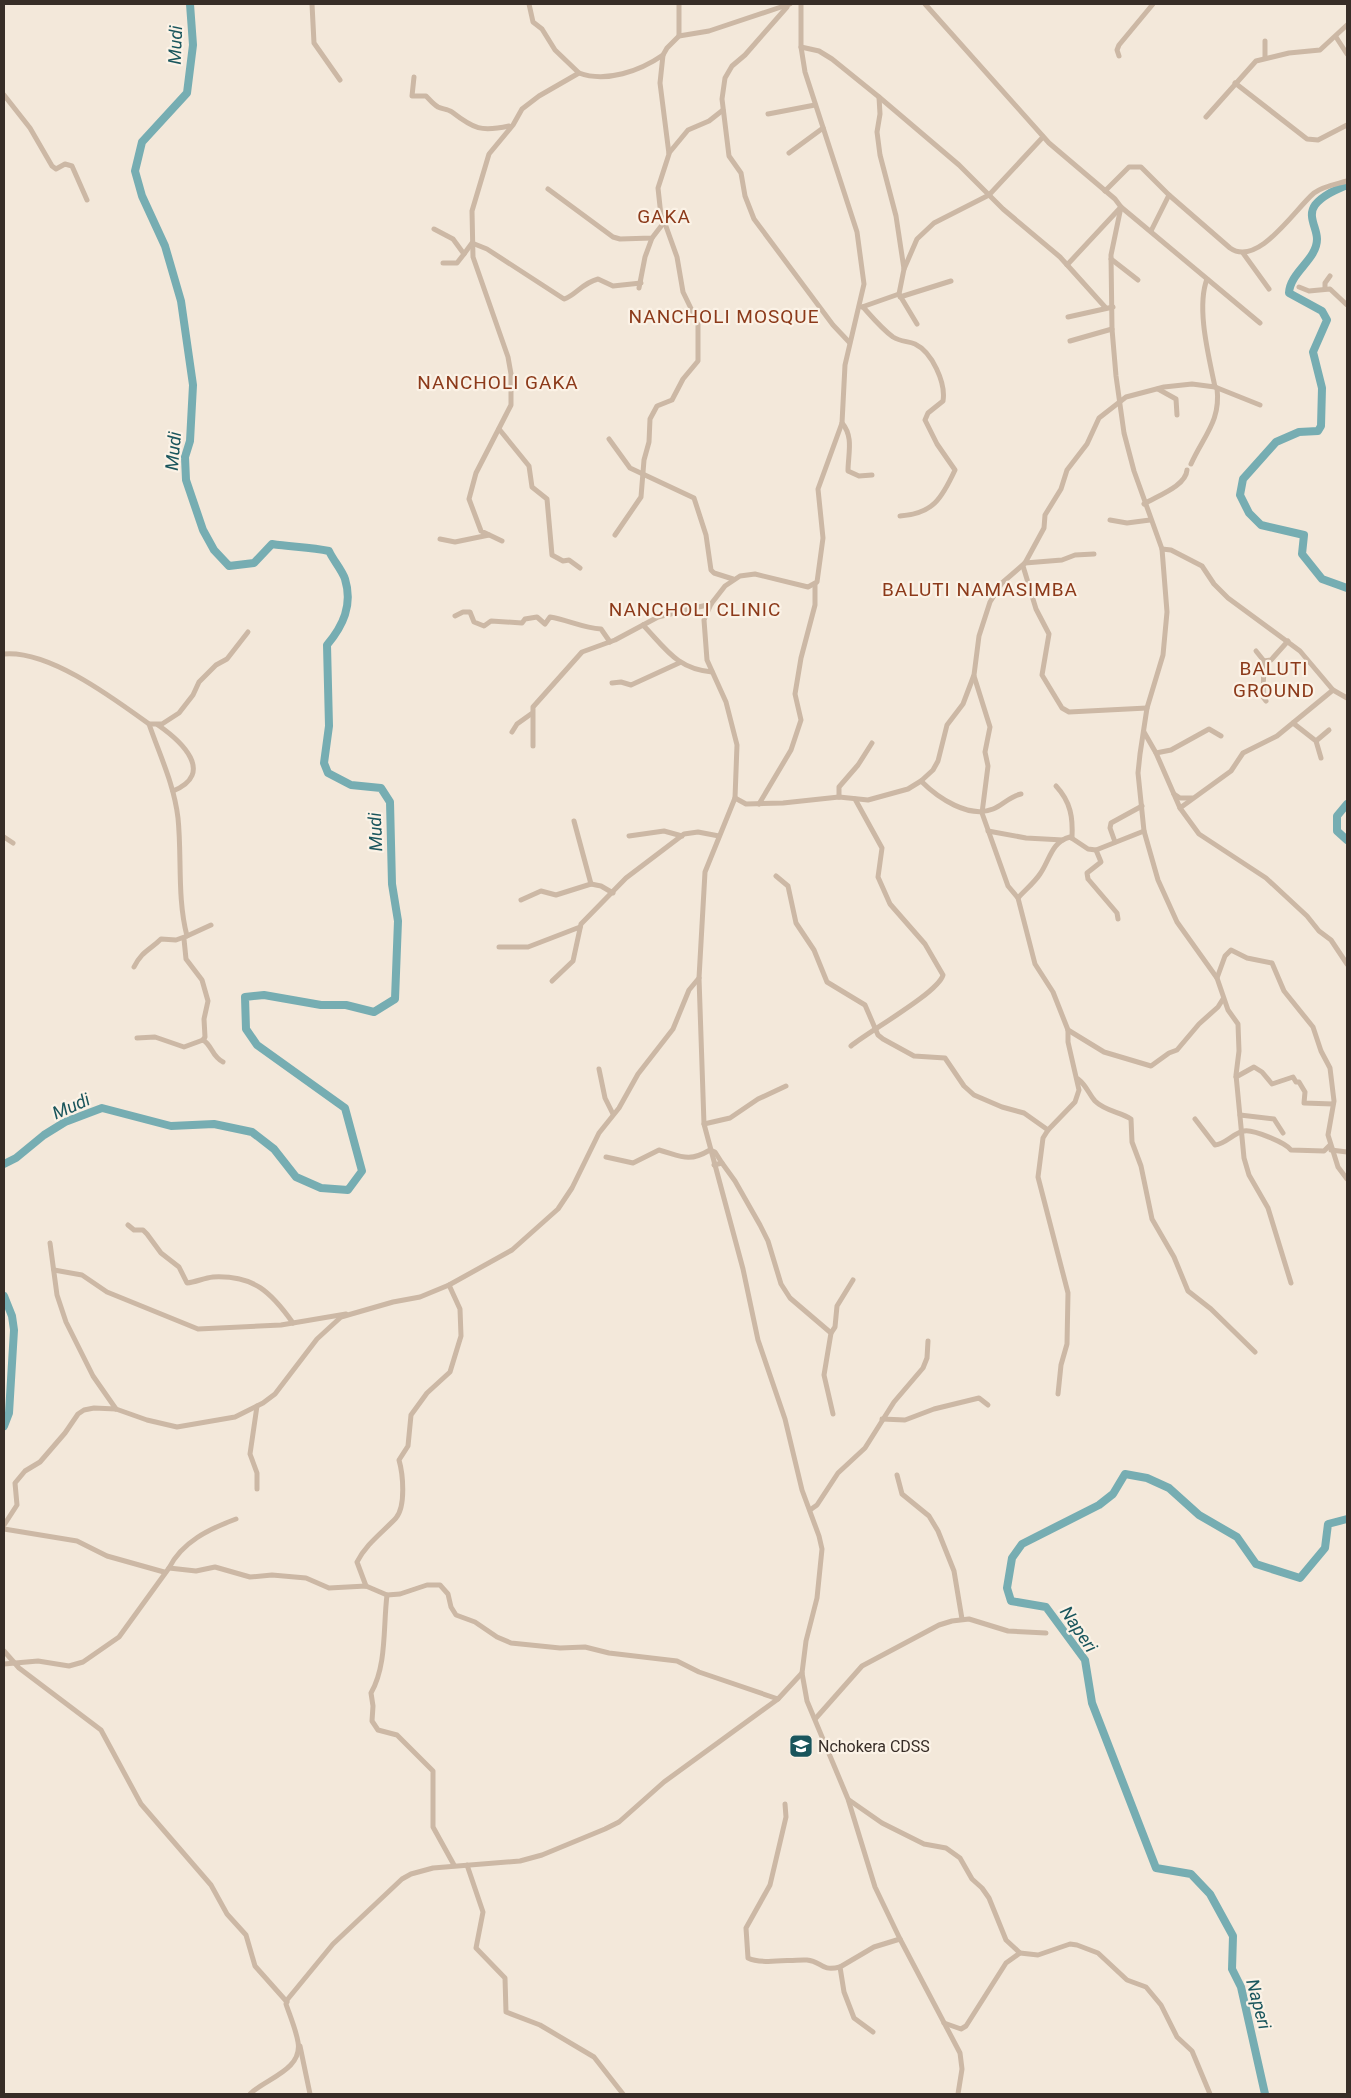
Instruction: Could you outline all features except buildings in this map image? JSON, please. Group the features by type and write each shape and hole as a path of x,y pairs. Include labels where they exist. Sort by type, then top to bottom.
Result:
{"street":[{"path":"312,4 314,43 326,57 340,80"},
{"path":"529,4 533,22 542,29 555,50 579,73 593,77 627,72 645,67 663,56 679,36 679,4"},
{"path":"758,804 791,750 801,720 796,699 796,688 815,605 815,584 818,579 823,538 818,489 842,423 843,376 849,342 861,307 864,284 857,232 806,72 802,47 801,4"},
{"path":"925,4 1042,137 1121,207 1260,323"},
{"path":"1119,56 1117,50 1119,45 1154,4"},
{"path":"679,36 709,32 789,5"},
{"path":"789,5 727,72 722,88 728,156 741,173 745,196 754,219 793,269 818,306 849,342"},
{"path":"1206,117 1251,65 1265,58 1320,50 1347,25"},
{"path":"1336,37 1347,54"},
{"path":"1265,41 1265,58"},
{"path":"802,47 820,51 879,97 959,165 989,195 1067,265 1105,307"},
{"path":"663,56 660,90 669,154"},
{"path":"502,540 480,530 469,499 476,473 489,443 499,429 511,405 511,366 473,257 472,212 489,154 508,132 510,126 530,102 579,73"},
{"path":"414,77 412,96 426,96 437,107 452,111 460,120 475,128 496,129 510,126"},
{"path":"1235,83 1307,139 1318,140 1347,125"},
{"path":"4,94 30,128 44,156 52,166 56,169 65,164 72,166 87,200"},
{"path":"879,97 878,132 880,155 896,216 904,269"},
{"path":"768,114 815,105"},
{"path":"616,535 640,501 643,487 642,473 649,442 648,423 655,408 672,400 683,379 698,361 698,323 683,292 677,257 658,202 658,188 669,154 688,130 709,120 723,110"},
{"path":"789,153 823,128"},
{"path":"917,324 900,295 904,269 914,245 934,223 989,195 1042,137"},
{"path":"1105,191 1123,171 1135,165 1147,172 1169,195 1230,248 1243,253 1269,289"},
{"path":"1243,253 1258,248 1274,236 1317,191 1347,180"},
{"path":"548,189 613,237 620,239 652,238"},
{"path":"1150,231 1169,195"},
{"path":"1067,265 1121,207"},
{"path":"1121,207 1111,259 1112,329 1116,376 1121,400 1124,433 1144,504 1162,549 1167,629 1164,655 1147,708 1138,773 1144,831 1158,880 1177,922 1217,978 1223,999 1238,1024 1240,1050 1236,1077 1246,1169 1268,1208 1292,1283"},
{"path":"472,243 487,249 564,298 570,296 584,284 598,279 613,286 640,285 652,238 661,228 662,217"},
{"path":"434,229 452,239 464,254"},
{"path":"443,263 457,263 472,243"},
{"path":"1111,259 1138,280"},
{"path":"1325,288 1325,283 1330,276"},
{"path":"1191,464 1216,418 1218,407 1216,388 1208,355 1203,307 1206,279"},
{"path":"861,307 951,281"},
{"path":"1299,287 1309,291 1325,288 1334,292 1347,304"},
{"path":"1068,317 1113,306"},
{"path":"861,307 893,337 902,342 914,344 934,360 943,390 944,401 931,410 925,420 937,444 955,470 934,506 922,512 900,516"},
{"path":"1070,341 1112,329"},
{"path":"735,798 746,804 758,804 839,797 855,800 881,798 908,789 921,781 933,770 938,762 947,725 962,704 974,675 979,636 990,602 1002,583 1024,564 1044,528 1045,515 1061,489 1068,470 1087,444 1094,424 1121,400 1158,389 1192,384 1216,388 1260,405"},
{"path":"1158,389 1176,400 1177,415"},
{"path":"842,423 849,434 848,472 859,476 872,475"},
{"path":"499,429 529,466 532,487 547,499 552,555 564,561 570,560 580,568"},
{"path":"609,439 628,466 694,498 706,535 711,570 714,573 733,579 755,574 808,587 815,584"},
{"path":"1144,504 1182,482 1186,476 1186,470"},
{"path":"1110,520 1126,523 1150,520"},
{"path":"440,539 455,542 489,535"},
{"path":"1162,549 1170,550 1199,564 1214,584 1228,598 1288,641 1312,663 1333,690 1347,698"},
{"path":"1024,564 1094,554"},
{"path":"1024,564 1036,609 1049,634 1042,675 1062,708 1069,712 1147,708"},
{"path":"733,579 711,604 703,628 707,660 726,702 737,745 735,798 705,872 699,978 704,1124 743,1269 758,1340 785,1419 802,1490 819,1536 821,1562 817,1598 806,1641 802,1673 807,1701 816,1718 848,1799 875,1888 962,2058 958,2094"},
{"path":"533,746 534,731 531,714 533,707 582,652 610,642 658,616 711,604"},
{"path":"454,616 463,612 470,612 474,622 484,626 492,621 522,623 526,618 537,617 545,624 550,617 584,628 601,629 610,642"},
{"path":"643,625 679,663 689,669 712,672"},
{"path":"4,654 21,654 44,660 88,683 148,724 158,725 179,713 193,695 199,682 216,664 227,659 248,632"},
{"path":"1264,661 1271,660 1288,641"},
{"path":"1256,651 1264,661 1263,697 1266,702"},
{"path":"612,683 621,682 631,685 679,663"},
{"path":"974,675 990,727 985,752 988,766 981,804 982,813 1008,886 1018,898 1035,964 1053,992 1068,1030 1068,1042 1078,1079 1079,1090 1075,1102 1048,1130 1043,1138 1038,1176 1068,1293 1067,1344 1061,1365 1058,1394"},
{"path":"1180,808 1231,772 1243,753 1277,736 1333,690"},
{"path":"512,732 517,724 531,714"},
{"path":"1293,723 1316,741 1321,758"},
{"path":"148,724 169,775 178,817 186,959 202,980 208,1001 204,1019 205,1037 203,1040"},
{"path":"158,725 182,746 195,764 191,777 173,791"},
{"path":"1156,753 1171,750 1209,729 1221,736"},
{"path":"1316,741 1329,730"},
{"path":"1144,731 1156,753 1180,808 1199,834 1266,878 1297,905 1319,931 1331,940 1347,964"},
{"path":"839,797 839,787 858,765 872,743"},
{"path":"921,781 941,799 967,810 982,813 1021,794"},
{"path":"1056,786 1067,801 1071,813 1072,838"},
{"path":"1172,792 1180,798 1192,798"},
{"path":"851,1046 920,998 936,985 944,975 925,944 890,904 878,877 882,848 855,800"},
{"path":"1115,842 1110,828 1111,823 1142,806"},
{"path":"574,821 591,884"},
{"path":"988,831 1026,838 1063,840 1072,838 1088,849 1096,850 1144,831"},
{"path":"629,836 664,832 682,836"},
{"path":"499,947 528,947 580,927 612,892 642,866 682,836 698,832 719,836"},
{"path":"4,837 13,844"},
{"path":"1018,898 1042,871 1050,852 1063,840"},
{"path":"1096,850 1101,862 1087,873 1088,879 1117,913 1118,919"},
{"path":"776,876 788,886 796,923 814,950 826,980 865,1005 880,1037 914,1056 928,1058 938,1056 945,1058 964,1086 974,1095 1024,1114 1048,1130"},
{"path":"521,900 541,891 556,895 591,884 601,886 612,892"},
{"path":"134,967 144,951 155,946 161,939 186,937 211,925"},
{"path":"552,981 573,961 580,927"},
{"path":"1340,952 1347,949"},
{"path":"1217,978 1225,956 1231,950 1248,958 1272,963 1284,992 1313,1027 1330,1068 1333,1104 1328,1135 1338,1167 1347,1179"},
{"path":"54,1270 82,1275 108,1292 194,1328 237,1328 293,1323 352,1313 420,1296 449,1285 512,1250 558,1208 581,1173 598,1133 625,1100 638,1074 673,1028 689,990 699,978"},
{"path":"1068,1030 1104,1052 1151,1066 1169,1053 1178,1050 1199,1024 1218,1008 1223,999"},
{"path":"138,1038 154,1036 184,1047 203,1040"},
{"path":"203,1040 207,1043 214,1056 223,1062"},
{"path":"1236,1077 1254,1067 1262,1072 1272,1084 1293,1077 1296,1082 1299,1082 1305,1092 1304,1103 1333,1104"},
{"path":"598,1069 605,1098 613,1114"},
{"path":"1078,1079 1085,1084 1095,1101 1110,1111 1131,1120 1132,1142 1141,1166 1152,1219 1174,1256 1188,1291 1212,1309 1255,1352"},
{"path":"704,1124 730,1118 758,1099 786,1086"},
{"path":"1240,1115 1274,1119 1283,1133"},
{"path":"1195,1119 1215,1145 1222,1144 1243,1131 1256,1132 1288,1145 1291,1150 1324,1151 1331,1147 1347,1152"},
{"path":"606,1157 629,1163 659,1150 670,1155 691,1158 710,1150 715,1152 735,1181 760,1224 768,1242 781,1284 790,1298 831,1333"},
{"path":"714,1165 722,1163"},
{"path":"128,1225 134,1230 142,1230 147,1234 161,1253 179,1267 187,1283 214,1277 246,1279 272,1296 293,1323"},
{"path":"50,1243 57,1295 66,1322 93,1376 116,1409"},
{"path":"833,1414 824,1375 831,1333 835,1327 837,1306 852,1280"},
{"path":"366,1586 357,1562 380,1532 398,1514 404,1479 399,1460 408,1446 411,1415 427,1393 450,1372 461,1336 460,1309 449,1285"},
{"path":"352,1313 333,1323 317,1338 275,1394 236,1417 183,1427 147,1420 116,1409 94,1408 78,1414 50,1451 36,1465 25,1471 15,1483 17,1505 4,1527 77,1541 107,1556 167,1570 196,1571 215,1567 250,1577 272,1575 306,1578 329,1588 366,1586 387,1596 400,1594 427,1585 440,1585 448,1594 451,1607 456,1616 475,1622 497,1638 511,1643 560,1648 585,1647 609,1653 677,1661 699,1672 778,1699"},
{"path":"810,1510 817,1504 838,1473 865,1448 894,1402 923,1368 927,1358 928,1341"},
{"path":"882,1419 904,1420 934,1409 979,1398 988,1405"},
{"path":"257,1406 250,1454 257,1473 257,1489"},
{"path":"896,1475 902,1494 929,1516 938,1531 954,1571 962,1619"},
{"path":"4,1664 38,1661 69,1666 83,1662 119,1637 167,1570 176,1554 207,1532 236,1519"},
{"path":"387,1596 382,1652 371,1694 373,1706 372,1721 378,1730 393,1733 403,1739 433,1771 433,1827 454,1866"},
{"path":"816,1718 862,1666 939,1626 962,1619 980,1621 997,1629 1008,1631 1046,1633"},
{"path":"4,1651 14,1662 101,1730 141,1804 211,1885 227,1914 246,1935 255,1966 286,2002 304,2060 305,2075 310,2094"},
{"path":"286,2002 333,1944 395,1884 411,1874 454,1866 520,1861 570,1844 612,1826 631,1812 664,1782 778,1699 802,1673"},
{"path":"848,1799 882,1824 924,1844 946,1848 960,1858 972,1879 989,1898 1006,1940 1020,1953 1038,1955 1070,1944 1077,1945 1098,1953 1127,1980 1146,1987 1161,2005 1177,2037 1192,2051 1210,2094"},
{"path":"785,1804 786,1817 770,1885 746,1928 748,1958 789,1961 809,1960 828,1970 840,1967 874,1948 900,1939"},
{"path":"467,1865 484,1912 476,1948 505,1978 506,2012 540,2025 594,2057 623,2094"},
{"path":"944,2024 961,2029 966,2026 1006,1963 1020,1953"},
{"path":"840,1967 844,1992 854,2018 873,2032"},
{"path":"250,2094 289,2066 298,2053 298,2041"}],"waterway":[{"name":"Mudi","path":"4,1164 16,1158 44,1135 65,1122 102,1108 171,1126 214,1124 252,1132 274,1149 296,1177 321,1188 348,1190 362,1171 345,1108 257,1045 246,1029 245,997 264,995 321,1005 346,1005 374,1012 395,999 398,921 392,884 390,802 381,788 351,785 328,773 324,763 329,726 327,645 338,630 345,615 348,598 345,579 329,551 308,548 272,544 254,563 229,566 214,550 203,530 186,480 185,457 190,441 193,385 181,301 165,246 142,196 135,171 142,142 187,93 193,45 190,4"},
{"name":"Naperi","path":"1347,185 1334,191 1315,205 1312,213 1317,235 1316,246 1313,253 1298,272 1290,286 1289,293 1322,311 1327,320 1313,352 1322,388 1321,426 1318,431 1299,432 1276,442 1243,479 1240,495 1249,513 1261,525 1304,535 1302,554 1322,579 1347,588"},
{"name":"Naperi","path":"1347,804 1337,816 1337,831 1347,840"},
{"name":"Mudi","path":"4,1296 12,1316 14,1330 9,1413 4,1426"},
{"name":"Naperi","path":"1265,2094 1241,1987 1232,1969 1233,1936 1210,1894 1191,1874 1156,1868 1092,1703 1085,1660 1046,1607 1011,1601 1007,1588 1012,1558 1022,1544 1099,1505 1113,1494 1125,1474 1147,1478 1169,1488 1199,1515 1237,1537 1256,1564 1300,1578 1325,1548 1328,1524 1347,1519"}],"place":[{"name":"Nchokera CDSS","path":"801,1746"}],"district":[{"name":"GAKA","path":"664,216"},
{"name":"NANCHOLI MOSQUE","path":"724,316"},
{"name":"NANCHOLI GAKA","path":"498,382"},
{"name":"BALUTI NAMASIMBA","path":"980,589"},
{"name":"NANCHOLI CLINIC","path":"695,609"},
{"name":"BALUTI GROUND","path":"1274,679"}]}
